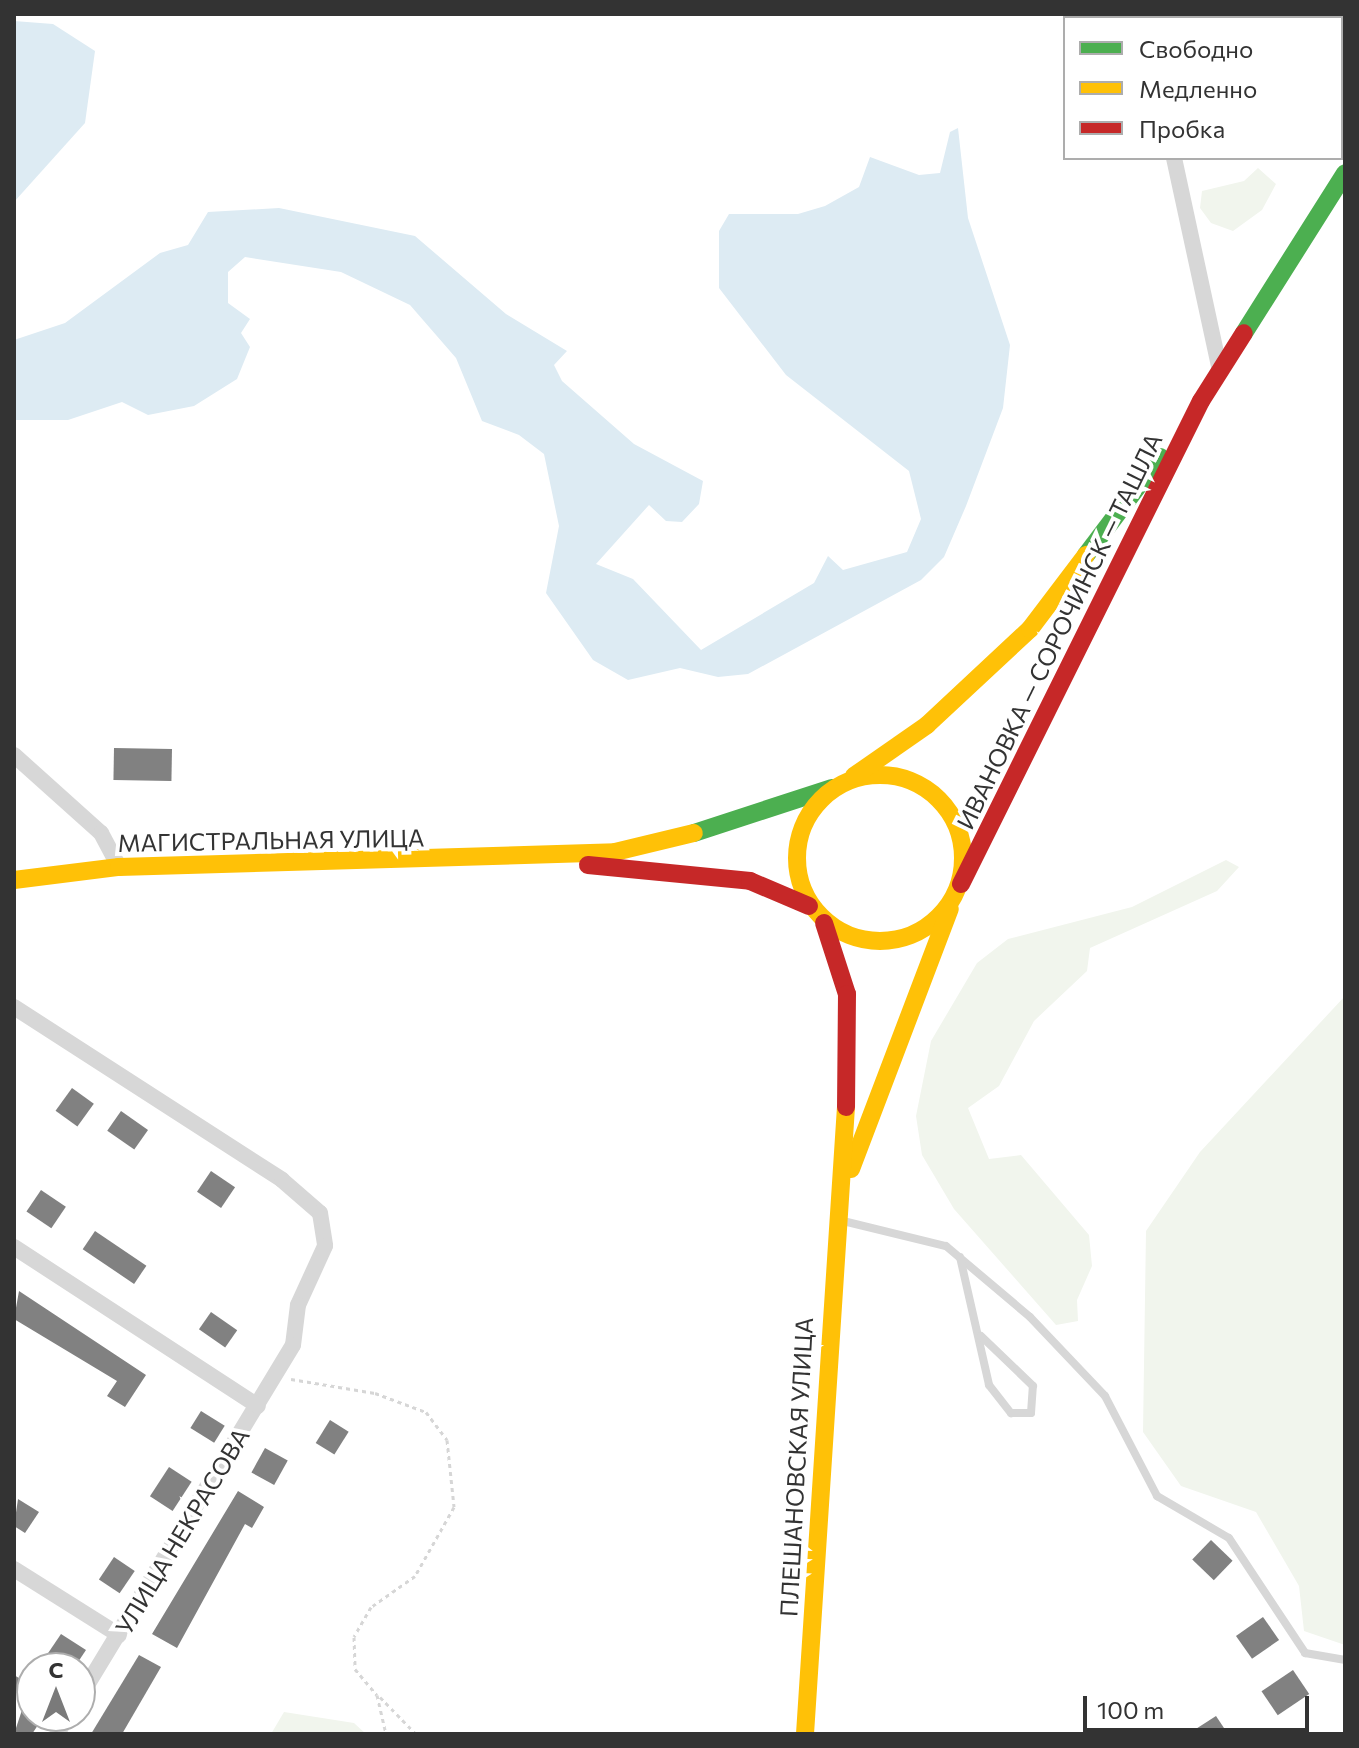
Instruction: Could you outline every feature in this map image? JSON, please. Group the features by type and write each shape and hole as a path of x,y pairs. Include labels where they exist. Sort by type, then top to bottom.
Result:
{"main road":[{"name":"ИВАНОВКА — СОРОЧИНСК — ТАШЛА","path":"824,923 892,940 934,922 957,893 1201,401 1345,173"},
{"name":"ИВАНОВКА — СОРОЧИНСК — ТАШЛА","path":"809,906 799,845 813,807 832,788 927,725 1030,629 1201,401"},
{"name":"ИВАНОВКА — СОРОЧИНСК — ТАШЛА","path":"851,778 901,778 938,798 960,835 957,893"},
{"name":"МАГИСТРАЛЬНАЯ УЛИЦА","path":"14,880 119,867 531,860 663,844 832,788"},
{"name":"МАГИСТРАЛЬНАЯ УЛИЦА","path":"531,860 750,881 809,906"},
{"path":"839,1212 881,1076 957,893"},
{"path":"809,906 824,923 847,994 839,1212"},
{"name":"ПЛЕШАНОВСКАЯ УЛИЦА","path":"805,1734 839,1212"}],"street":[{"path":"1174,160 1220,370"},
{"path":"14,755 91,822 119,867"},
{"name":"УЛИЦА НЕКРАСОВА","path":"14,1007 282,1180 320,1213 325,1246 276,1376 96,1672"},
{"path":"14,1247 258,1406"},
{"path":"14,1569 119,1635"}],"lane":[{"path":"839,1212 929,1239 960,1256 1105,1396 1157,1496 1229,1538 1305,1653 1345,1660"},
{"path":"960,1256 981,1336 998,1400 1011,1413 1031,1413 1033,1386 981,1336"}],"path":[{"path":"276,1376 375,1393 426,1412 447,1440 454,1507 415,1576 371,1607 354,1637 355,1669 416,1734"},
{"path":"377,1695 386,1734"}],"shaded area":[{"path":"14,21 53,24 95,51 85,123 14,202"},
{"path":"958,128 968,218 1010,345 1003,408 966,506 944,557 921,580 748,674 718,677 680,668 628,680 593,660 546,593 559,526 544,454 519,435 482,421 456,358 410,305 341,272 245,257 228,272 228,303 250,319 241,333 250,347 237,379 194,406 148,415 122,402 68,420 14,420 14,340 65,323 160,253 188,245 208,212 279,208 415,236 506,314 567,351 554,365 562,381 634,444 703,481 699,504 682,522 666,521 649,505 596,564 633,579 701,650 814,583 828,556 843,570 907,552 921,519 909,471 786,375 719,288 719,231 729,214 798,214 825,206 859,187 870,157 919,175 940,173 950,132"},
{"path":"1258,168 1276,184 1262,210 1233,231 1211,223 1200,208 1202,191 1244,181"},
{"path":"1226,860 1239,867 1217,891 1090,948 1087,971 1034,1021 999,1086 968,1108 989,1159 1021,1155 1089,1235 1092,1266 1077,1300 1078,1321 1056,1325 954,1209 922,1155 916,1116 931,1041 977,963 1008,939 1132,907"},
{"path":"1345,996 1345,1645 1304,1631 1299,1586 1256,1512 1181,1486 1143,1432 1146,1231 1200,1152"},
{"path":"284,1712 354,1723 366,1734 271,1734"}],"building":[{"path":"114,748 172,749 171,781 113,780"},
{"path":"72,1088 94,1104 77,1127 56,1111"},
{"path":"121,1111 148,1130 134,1150 107,1131"},
{"path":"211,1171 235,1187 221,1208 197,1192"},
{"path":"41,1190 66,1207 51,1228 26,1212"},
{"path":"95,1231 146,1266 134,1284 83,1249"},
{"path":"19,1291 146,1375 125,1407 107,1396 117,1381 14,1319"},
{"path":"211,1312 237,1330 225,1348 199,1329"},
{"path":"201,1411 225,1426 214,1443 190,1428"},
{"path":"330,1420 349,1432 334,1455 316,1443"},
{"path":"265,1448 288,1461 274,1485 251,1472"},
{"path":"169,1467 192,1482 173,1511 150,1496"},
{"path":"238,1491 264,1507 252,1528 245,1524 177,1648 152,1634"},
{"path":"18,1499 39,1512 25,1533 14,1526"},
{"path":"1211,1540 1233,1561 1214,1580 1192,1559"},
{"path":"114,1557 135,1571 120,1593 99,1579"},
{"path":"1263,1617 1279,1640 1252,1659 1236,1636"},
{"path":"61,1634 86,1650 85,1652 49,1652"},
{"path":"139,1655 161,1667 122,1734 91,1734 96,1732 96,1726"},
{"path":"1293,1670 1309,1694 1278,1715 1261,1691"},
{"path":"1216,1716 1228,1734 1188,1734"}],"traffic: fast":[{"path":"1244,333 1345,173"},
{"path":"1086,555 1160,457"},
{"path":"694,833 832,788"}],"traffic: slow":[{"path":"854,776 927,725 1030,629 1086,555"},
{"path":"880,775 912,781 939,799 957,826 963,858 957,890 939,917 912,935 880,941 848,935 821,917 803,890 797,858 803,826 821,799 848,781 880,775"},
{"path":"14,880 119,867 615,852 694,833"},
{"path":"851,1169 950,909"},
{"path":"805,1734 846,1107"}],"traffic: jam":[{"path":"961,884 1201,401 1244,333"},
{"path":"588,865 750,881 809,906"},
{"path":"824,923 847,994 846,1107"}]}
